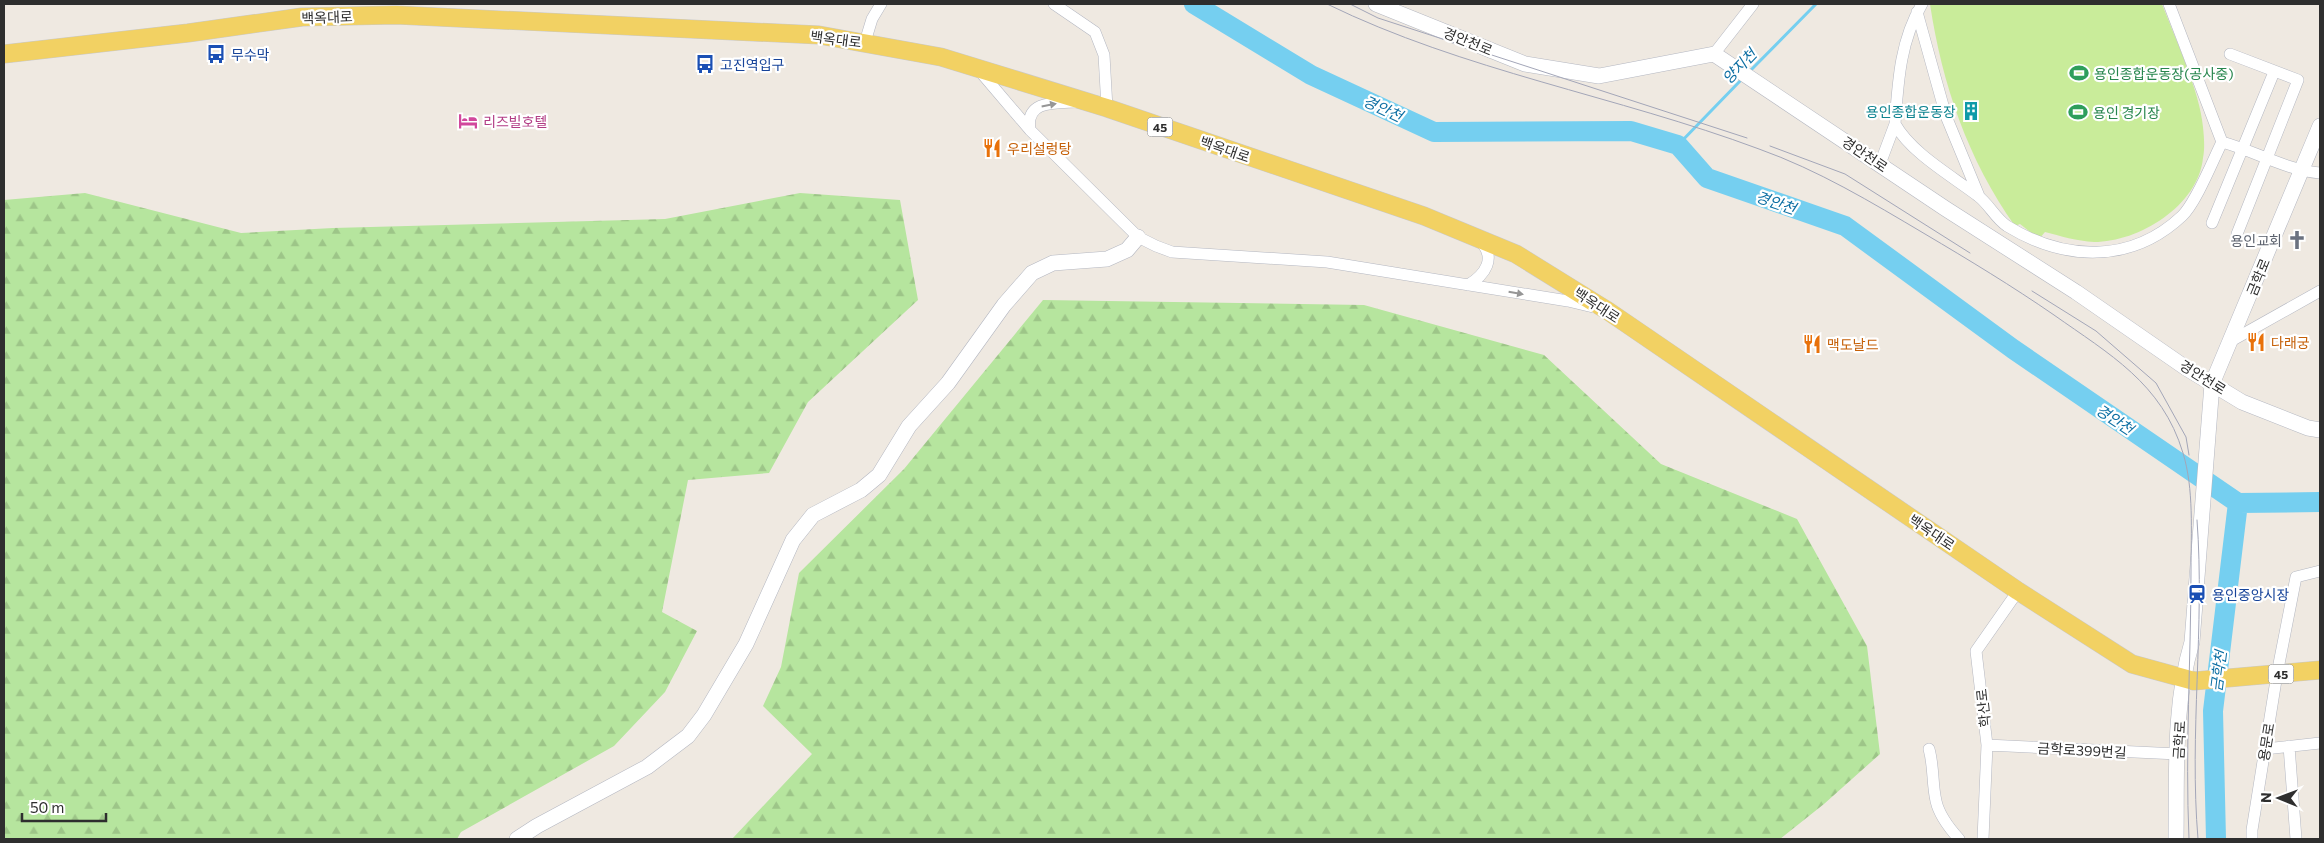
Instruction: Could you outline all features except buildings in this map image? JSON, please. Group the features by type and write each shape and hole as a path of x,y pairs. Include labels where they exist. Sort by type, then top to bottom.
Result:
{"main road":[{"name":"백옥대로","path":"4,54 302,18 396,14 819,35 941,57 975,66 1107,108 1424,216 1516,254 1608,311 2018,591 2132,664 2188,679 2242,678 2320,670"}],"street":[{"path":"865,42 872,19 882,4"},
{"path":"1054,4 1095,32 1104,54 1107,108"},
{"name":"경안천로","path":"1376,4 1525,64 1599,76 1719,57 2212,384 2242,402 2308,428 2320,430"},
{"path":"1719,57 1753,4"},
{"path":"1895,124 1902,136 1966,188 1979,196 2005,224 2038,243 2070,250 2107,252 2145,243 2183,215 2202,183 2222,142 2169,4"},
{"path":"1920,8 1946,116 1979,196"},
{"path":"1880,164 1895,124 1899,64 1920,8"},
{"path":"2230,54 2298,80 2237,234"},
{"path":"975,66 1030,130 1138,237 1156,246 1172,252 1327,262 1568,301 1608,311"},
{"path":"2212,224 2274,72"},
{"path":"1030,130 1028,120 1033,111 1039,107 1052,104 1086,102"},
{"name":"금학로","path":"2176,839 2178,754 2192,642 2212,384 2232,341 2320,126"},
{"path":"2222,142 2301,171 2320,174"},
{"path":"517,839 536,826 647,767 688,736 704,715 746,644 793,540 813,516 861,490 879,475 909,426 948,383 1004,305 1032,273 1053,263 1107,259 1128,250 1138,237"},
{"path":"1468,285 1482,275 1488,263 1489,256 1486,247 1476,237"},
{"path":"2232,341 2320,291"},
{"name":"용문로","path":"2252,839 2277,674 2296,577 2320,571"},
{"name":"학산로","path":"1983,839 1987,745 1976,651 2018,591"},
{"path":"2265,749 2320,743"},
{"name":"금학로399번길","path":"1987,745 2142,754 2178,754"},
{"path":"2289,746 2296,839"},
{"path":"1929,750 1934,765 1936,802 1941,814 1959,839"}],"green space":[{"name":"용인 경기장","path":"1930,4 2162,4 2186,65 2201,113 2204,154 2199,175 2190,191 2178,206 2164,218 2129,236 2111,240 2094,242 2045,232 2039,239 2020,224 2015,226 1998,201 1984,175 1959,120 1942,63"},
{"path":"85,193 241,233 333,228 665,219 800,193 900,200 918,300 808,402 769,473 688,480 662,612 697,631 665,692 614,746 461,832 457,839 4,839 4,200"},
{"path":"1043,300 1364,305 1544,355 1661,464 1797,519 1867,646 1880,754 1824,804 1780,839 732,839 812,754 763,706 781,667 799,573 904,469"}],"waterway":[{"name":"경안천","path":"1194,4 1311,75 1434,132 1631,131 1678,145 1707,178 1845,226 2013,349 2238,503 2320,502"},
{"name":"양지천","path":"1748,73 1816,4"},
{"name":"양지천","path":"1678,145 1742,79"},
{"name":"금학천","path":"2216,839 2213,711 2238,503"}],"tram line":[{"path":"1327,4 1379,27 1432,47 1541,82 1705,130 1781,157 1864,199 1990,273 2094,343 2131,372 2162,407 2174,429 2183,453 2189,481 2191,526 2188,738 2189,839"},
{"path":"1350,4 1378,18 1747,138"},
{"path":"1770,146 1845,174 1970,253"},
{"path":"2032,291 2096,331 2156,383 2186,437 2189,455"},
{"path":"2197,520 2199,600 2195,759 2198,839"}],"place":[{"name":"무수막","path":"216,54"},
{"name":"고진역입구","path":"705,64"},
{"name":"용인종합운동장(공사중)","path":"2079,73"},
{"name":"용인종합운동장","path":"1971,111"},
{"name":"용인 경기장","path":"2078,112"},
{"name":"리즈빌호텔","path":"468,121"},
{"name":"우리설렁탕","path":"992,148"},
{"name":"용인교회","path":"2297,240"},
{"name":"다래궁","path":"2256,342"},
{"name":"맥도날드","path":"1812,344"},
{"name":"용인중앙시장","path":"2197,594"}]}
